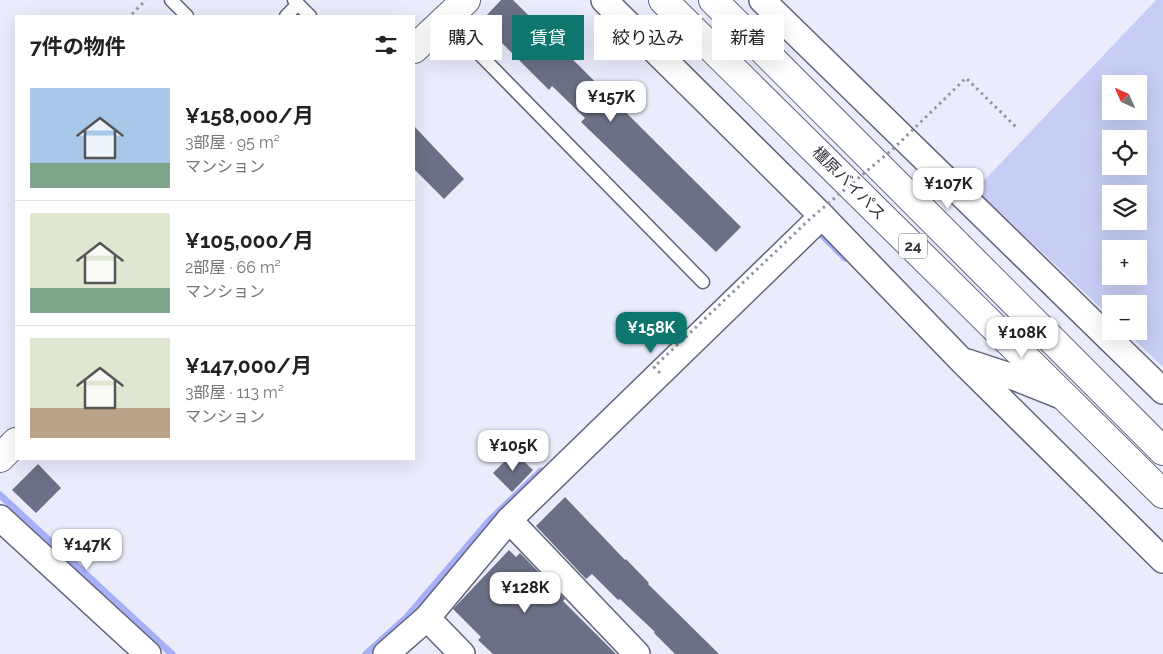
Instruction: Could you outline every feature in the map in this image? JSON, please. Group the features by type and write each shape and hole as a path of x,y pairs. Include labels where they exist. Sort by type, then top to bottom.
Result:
{"main road":[{"path":"448,15 466,0"},
{"name":"橿原バイパス","path":"663,0 1163,494"},
{"name":"橿原バイパス","path":"713,0 1163,451"},
{"path":"415,48 430,33"},
{"path":"0,458 15,443"}],"street":[{"path":"604,0 822,216 962,360 1163,560"},
{"path":"762,0 1163,391"},
{"path":"386,654 427,618 509,520 822,216"},
{"path":"962,360 1016,378 1068,399"},
{"path":"0,518 148,654"},
{"path":"509,520 637,654"},
{"path":"427,618 462,654"}],"lane":[{"path":"171,0 186,15"},
{"path":"287,15 296,2 309,15"},
{"path":"486,60 703,282"}],"path":[{"path":"132,14 146,0"},
{"path":"660,373 654,366 811,218 893,149 966,78 1016,127"}],"shaded area":[{"path":"1156,0 1163,0 1163,367 1134,340 1147,340 1147,295 1102,295 1102,309 976,189"}],"building":[{"path":"501,0 513,0 528,15 512,15 512,53 502,43 502,15 487,15"},
{"path":"519,60 573,60 741,227 716,252 581,122 585,118 552,86 549,90"},
{"path":"415,127 464,179 444,199 415,170"},
{"path":"514,452 533,470 512,492 493,473"},
{"path":"38,464 61,488 36,513 12,490"},
{"path":"565,497 648,584 719,654 675,654 655,632 620,599 618,600 592,574 586,579 536,526"},
{"path":"509,550 516,557 520,553 565,599 563,601 616,654 493,654 478,640 481,637 453,609"}],"waterway":[{"path":"817,230 845,258"},
{"path":"366,654 407,617 489,521 541,471"},
{"path":"0,495 172,654"}]}
